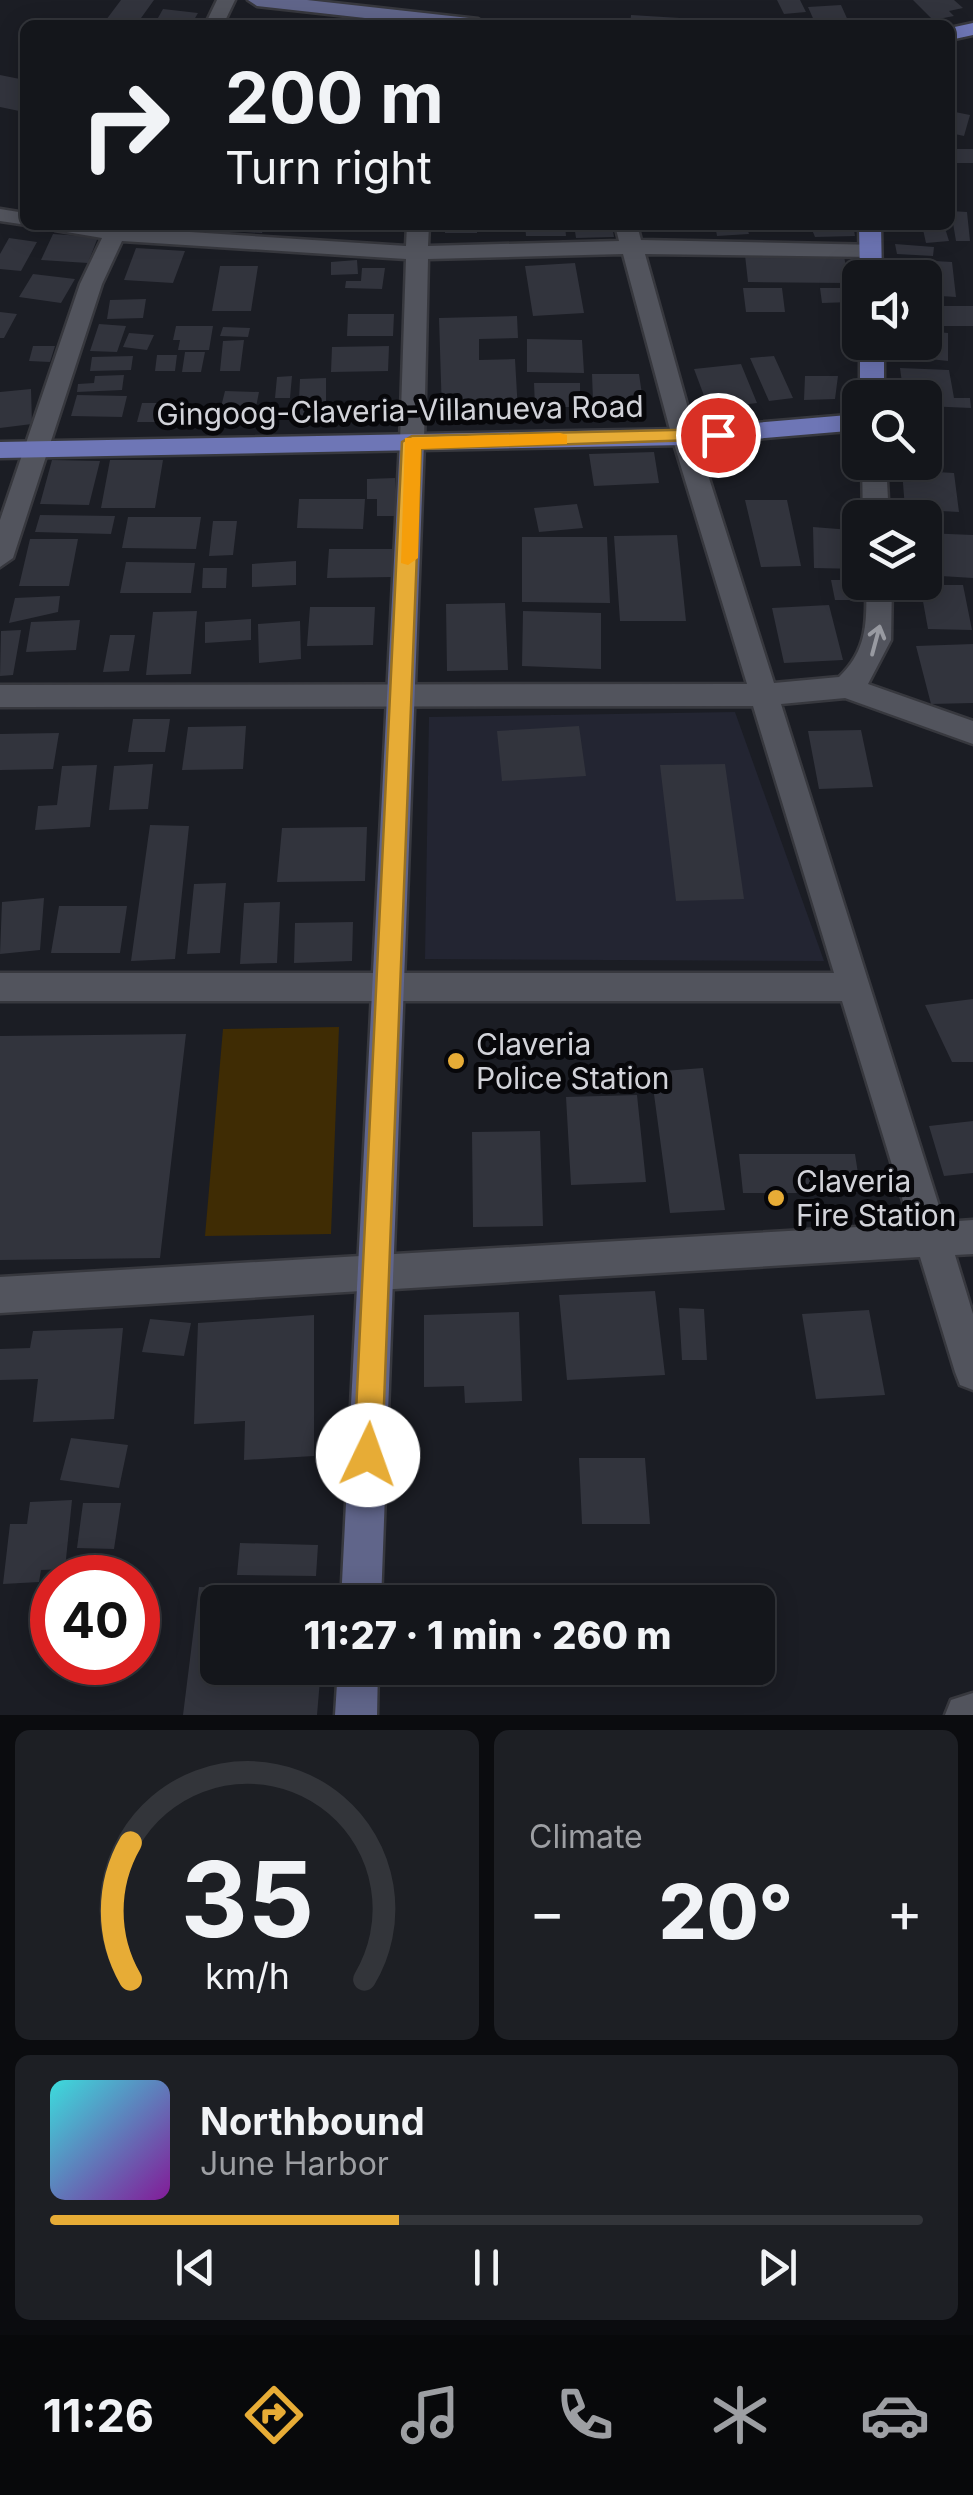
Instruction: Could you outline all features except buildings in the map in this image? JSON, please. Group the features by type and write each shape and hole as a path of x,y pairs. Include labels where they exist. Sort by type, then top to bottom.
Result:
{"main road":[{"path":"870,230 871,260"},
{"name":"Gingoog-Claveria-Villanueva Road","path":"0,450 684,437 842,424"}],"street":[{"path":"257,0 426,20"},
{"path":"0,558 90,284 117,230"},
{"path":"129,230 414,253 629,236 871,250"},
{"path":"362,1585 403,695 417,230"},
{"path":"629,236 684,437 973,1372"},
{"path":"846,688 866,670 881,633 880,600"},
{"path":"0,696 764,695 846,688 973,733"},
{"path":"0,987 856,987"},
{"path":"0,1295 973,1237"},
{"path":"356,1715 357,1685"},
{"path":"966,1715 973,1714"}],"shaded area":[{"path":"735,712 824,961 425,959 429,717"},
{"path":"339,1027 331,1234 205,1236 223,1029"}],"slow traffic":[{"path":"408,558 412,442 560,439"}],"place":[{"name":"Claveria Police Station","path":"456,1061"},
{"name":"Claveria Fire Station","path":"776,1198"}],"route":[{"path":"368,1455 412,442 718,435"}]}
